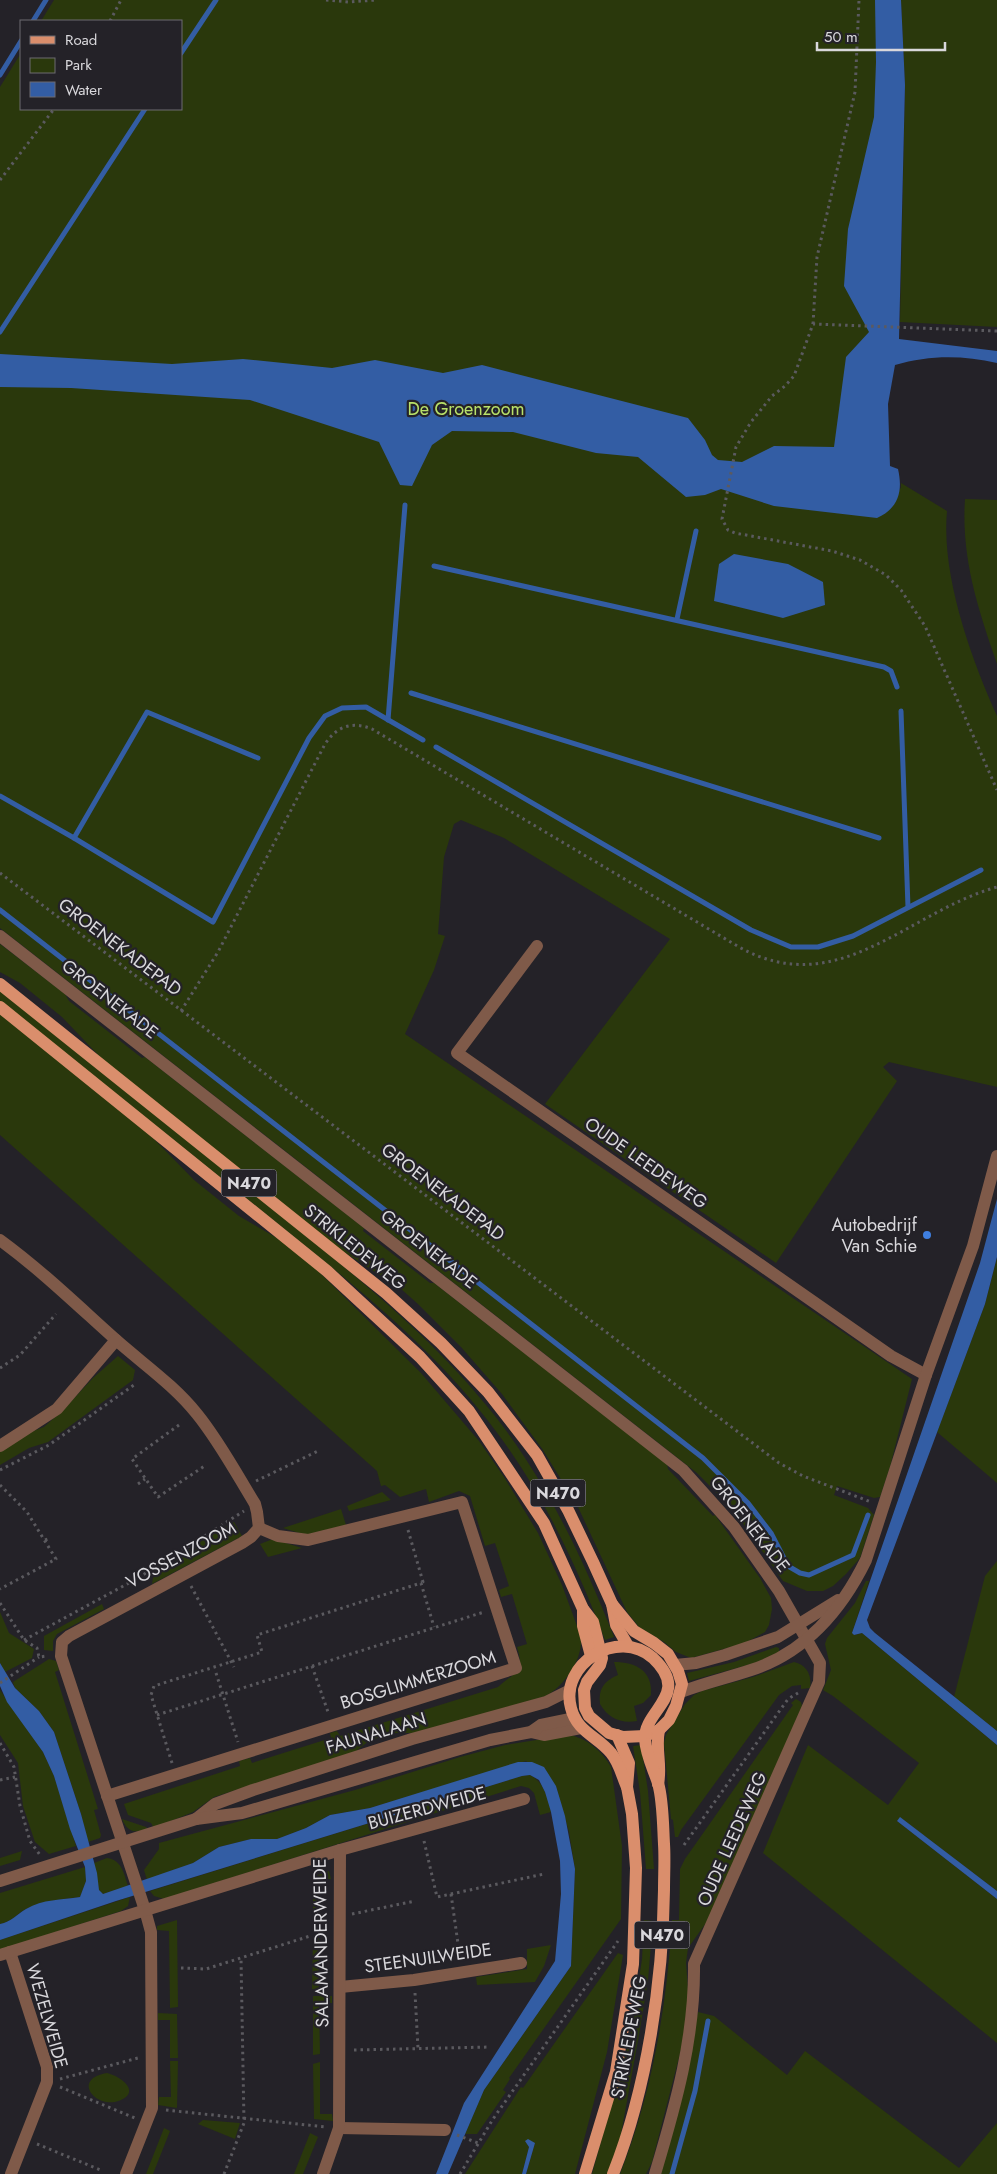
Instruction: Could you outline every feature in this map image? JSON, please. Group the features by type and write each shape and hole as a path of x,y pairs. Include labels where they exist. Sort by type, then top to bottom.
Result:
{"main road":[{"name":"STRIKLEDEWEG","path":"0,984 386,1293 441,1343 488,1392 537,1456 568,1510 612,1604 625,1622 639,1635 661,1648 675,1665"},
{"name":"STRIKLEDEWEG","path":"0,1007 327,1271 420,1357 469,1411 539,1515 583,1609 583,1626 596,1654"},
{"name":"STRIKLEDEWEG","path":"612,1604 616,1625 628,1646"},
{"path":"589,1716 578,1723 571,1708 570,1690 577,1672 596,1654 613,1646 628,1646 649,1655 660,1666 666,1679 667,1694 661,1708 649,1723 645,1736"},
{"path":"596,1654 602,1658 600,1665 587,1682 584,1690 585,1708 589,1716 603,1729 617,1735 645,1736 659,1730 674,1712 681,1692"},
{"path":"660,1666 675,1665"},
{"name":"N470","path":"675,1665 682,1684 681,1692"},
{"name":"STRIKLEDEWEG","path":"578,1723 605,1747 616,1762 627,1787 632,1814 636,1868 633,1964 616,2072 585,2174"},
{"name":"STRIKLEDEWEG","path":"613,2174 622,2151 640,2084 651,2029 660,1961 664,1912 664,1846 658,1784 661,1769 657,1738 659,1730"},
{"name":"STRIKLEDEWEG","path":"617,1735 629,1763 627,1787"},
{"name":"STRIKLEDEWEG","path":"645,1736 651,1769 658,1784"}],"street":[{"name":"GROENEKADE","path":"0,936 683,1470 734,1527 779,1591 799,1625"},
{"name":"OUDE LEEDEWEG","path":"537,946 457,1053 891,1356 926,1375"},
{"path":"681,1692 781,1658 824,1625 858,1576 866,1560 926,1375 973,1246 997,1156"},
{"name":"VOSSENZOOM","path":"0,1240 30,1262 116,1340 155,1372 196,1413 255,1504 259,1528 242,1544 69,1636 62,1642 61,1656"},
{"path":"0,1446 58,1409 116,1340"},
{"name":"BOSGLIMMERZOOM","path":"107,1796 332,1724 516,1668 462,1502 308,1540 278,1536 259,1528"},
{"path":"675,1665 696,1663 758,1645 778,1637 844,1595"},
{"name":"OUDE LEEDEWEG","path":"655,2174 679,2091 692,2023 695,1999 694,1964 819,1682 820,1663 799,1625"},
{"path":"61,1656 151,1932 152,2108 126,2174"},
{"name":"FAUNALAAN","path":"196,1819 216,1804 253,1790 412,1739 546,1702 570,1690"},
{"name":"FAUNALAAN","path":"0,1882 196,1819 242,1813 490,1740 531,1732 541,1725 578,1723"},
{"name":"BUIZERDWEIDE","path":"340,1850 524,1799"},
{"name":"SALAMANDERWEIDE","path":"5,1954 144,1906 340,1850 339,2128 323,2174"},
{"name":"WEZELWEIDE","path":"5,1954 47,2067 47,2082 11,2174"},
{"name":"STEENUILWEIDE","path":"340,1987 414,1980 521,1962"},
{"path":"339,2128 445,2130"}],"path":[{"path":"111,20 121,0"},
{"path":"326,0 349,2 376,0"},
{"path":"858,0 855,92 817,257 813,324 794,376 751,422 736,447 722,519 728,530 832,551 860,560 886,575 901,590 925,626 997,790"},
{"path":"0,180 53,110"},
{"path":"813,324 997,331"},
{"path":"181,1011 218,952 325,744 338,729 354,724 372,729 740,947 758,957 775,962 795,965 818,965 837,961 860,953 973,894 997,887"},
{"name":"GROENEKADEPAD","path":"0,873 779,1463 803,1476 884,1506"},
{"path":"0,1368 20,1355 56,1314"},
{"path":"0,1470 49,1445 134,1384"},
{"path":"179,1425 132,1459 145,1479 158,1498 206,1465"},
{"path":"244,1486 318,1451"},
{"path":"138,1484 145,1479"},
{"path":"0,1485 28,1512 56,1559 0,1589"},
{"path":"24,1640 138,1578 255,1504"},
{"path":"404,1516 434,1627"},
{"path":"45,1540 51,1538"},
{"path":"184,1574 234,1667"},
{"path":"176,1773 151,1695 154,1686 262,1652 256,1635 421,1584"},
{"path":"0,1603 24,1640 37,1648 39,1657"},
{"path":"158,1715 222,1693 496,1608"},
{"path":"0,1683 39,1657 61,1656"},
{"path":"312,1666 332,1724"},
{"path":"216,1673 241,1753"},
{"name":"OUDE LEEDEWEG","path":"684,1845 788,1699"},
{"path":"0,1743 14,1767 20,1806 30,1841 48,1866"},
{"path":"0,1780 15,1776"},
{"path":"420,1828 436,1897 544,1874"},
{"path":"451,1894 462,1972"},
{"path":"340,1916 416,1901"},
{"path":"181,1968 206,1969 310,1936"},
{"path":"460,2174 478,2143 618,1941"},
{"path":"224,2174 244,2123 241,1958"},
{"path":"414,1980 418,2048"},
{"path":"340,2050 490,2047"},
{"path":"47,2082 151,2055"},
{"path":"47,2082 146,2122"},
{"path":"152,2108 339,2128"},
{"path":"465,2138 478,2143"},
{"path":"25,2140 103,2172"}],"green space":[{"name":"De Groenzoom","path":"54,0 891,0 880,502 901,488 901,483 947,511 946,536 953,589 968,643 997,716 997,1087 889,1062 883,1067 897,1081 776,1263 545,1104 670,939 504,838 461,820 454,824 444,857 438,934 445,936 434,970 405,1034 912,1379 890,1467 880,1497 874,1498 837,1486 834,1495 868,1508 874,1515 860,1558 833,1586 823,1591 807,1591 783,1581 733,1509 697,1473 0,928 0,87 20,55 20,110 182,110 182,20 42,20"},
{"path":"901,0 997,0 997,327 900,322 905,85"},
{"path":"965,499 997,500 997,664 977,603 968,563 964,521"},
{"path":"0,944 65,994 69,1001 142,1058 145,1057 364,1228 363,1231 430,1283 434,1283 667,1464 668,1469 713,1516 715,1515 760,1578 771,1598 772,1609 769,1625 765,1632 745,1643 691,1658 676,1652 664,1642 639,1627 627,1612 578,1507 543,1450 502,1394 461,1347 400,1288 330,1243 104,1061 62,1017 20,983 0,972"},
{"path":"0,990 327,1253 389,1306 448,1363 502,1425 536,1475 578,1554 614,1637 605,1640 571,1558 544,1505 528,1479 495,1430 442,1367 383,1310 352,1284 0,1001"},
{"path":"0,1014 152,1137 194,1180 239,1216 282,1241 312,1265 421,1373 479,1441 504,1477 538,1533 562,1585 581,1637 581,1645 576,1662 566,1678 553,1691 546,1696 419,1733 396,1733 370,1740 355,1752 214,1797 193,1812 154,1828 151,1823 128,1815 124,1804 240,1766 239,1761 250,1758 252,1763 331,1738 330,1733 337,1731 340,1736 498,1687 517,1671 520,1662 517,1647 527,1644 512,1594 501,1597 499,1590 509,1586 495,1543 485,1546 470,1496 459,1491 429,1502 426,1489 400,1497 385,1485 381,1486 377,1471 0,1135"},
{"path":"997,1258 997,1483 937,1432 985,1304"},
{"path":"118,1356 135,1370 133,1380 48,1442 29,1448 0,1465 0,1452 20,1436 44,1427"},
{"path":"382,1492 391,1500 349,1511 347,1506"},
{"path":"341,1509 346,1525 306,1535 283,1528"},
{"path":"234,1522 242,1536 152,1584 153,1578 195,1545"},
{"path":"273,1539 302,1548 268,1557 260,1544"},
{"path":"997,1561 997,1731 954,1697 985,1576"},
{"path":"866,1581 869,1581 852,1633 855,1635 862,1633 997,1745 997,1891 901,1818 897,1821 997,1899 997,2043 763,1853 808,1745 888,1805 919,1763 823,1690 831,1670 825,1644 827,1638 855,1603"},
{"path":"102,1604 104,1609 57,1634 53,1641 53,1651 44,1650 44,1636"},
{"path":"0,1612 9,1633 34,1649 32,1658 5,1672 0,1663"},
{"path":"776,1647 779,1648 779,1652 755,1663 689,1681 687,1673 734,1662"},
{"path":"49,1659 56,1661 59,1670 55,1672 98,1809 94,1810 101,1835 100,1838 88,1842 81,1814 54,1732 39,1711 15,1688 13,1682"},
{"path":"614,1662 636,1666 646,1674 649,1680 651,1695 643,1703 634,1706 637,1721 620,1721 607,1713 600,1704 600,1694 603,1686 618,1675"},
{"path":"794,1662 799,1663 808,1671 810,1688 801,1689 801,1685 792,1686 779,1695 681,1830 678,1837 675,1837 673,1820 671,1819 664,1743 666,1735 685,1704 694,1695 702,1691 753,1677"},
{"path":"0,1690 43,1752 54,1776 76,1846 49,1854 35,1842 23,1806 18,1763 0,1735"},
{"path":"796,1699 801,1702 802,1706 719,1905 688,1948 686,1963 689,2002 684,2038 652,2162 646,2174 620,2174 641,2113 656,2049 666,1985 672,1920 679,1920 680,1869 685,1859 793,1705 791,1703"},
{"path":"568,1735 575,1736 593,1746 611,1767 622,1846 621,1919 509,2078 503,2090 506,2092 477,2134 465,2134 484,2090 571,1966 575,1869 569,1832 556,1786 526,1761 370,1808 330,1815 306,1828 277,1839 251,1839 219,1847 193,1863 147,1880 144,1870 159,1849 159,1843 355,1790 505,1745"},
{"path":"641,1745 648,1791 654,1869 646,1869 640,1792 633,1746"},
{"path":"530,1775 542,1786 551,1812 540,1815 534,1793 529,1788 521,1786 164,1899 154,1896 150,1891 522,1776"},
{"path":"122,1819 146,1827 148,1829 132,1831"},
{"path":"22,1851 20,1860 0,1866 0,1858"},
{"path":"107,1858 112,1859 119,1865 124,1872 128,1886 103,1894 99,1890 94,1863"},
{"path":"85,1867 86,1881 80,1897 34,1906 0,1924 0,1893"},
{"path":"329,1871 331,1879 319,1879 319,1930 313,1930 313,1877"},
{"path":"130,1897 128,1906 121,1911 0,1950 0,1940"},
{"path":"177,1920 178,2007 170,2008 169,1931 157,1930 157,1926"},
{"path":"644,1920 653,1921 648,1980 619,2145 607,2174 592,2174 630,2038 642,1959"},
{"path":"319,1938 319,1990 312,1989 313,1940"},
{"path":"551,1945 544,1966 535,1982 477,1985 476,1977 527,1969 527,1949"},
{"path":"618,1953 623,1955 607,2052 575,2174 526,2174 535,2143 526,2142 529,2147 522,2174 465,2174 521,2087 523,2088"},
{"path":"313,1996 332,1996 332,2003 319,2003 320,2054 313,2055"},
{"path":"698,2012 714,2016 787,2075 805,2051 959,2168 997,2123 997,2174 661,2174"},
{"path":"158,2013 177,2014 178,2058 170,2058 170,2020 158,2020"},
{"path":"170,2061 178,2061 177,2108 158,2105 159,2097 171,2097"},
{"path":"320,2062 320,2114 332,2114 333,2121 314,2119 313,2064"},
{"path":"107,2073 117,2077 126,2084 129,2088 127,2096 112,2102 96,2098 91,2093 90,2081 96,2076"},
{"path":"203,2120 240,2123 235,2139 198,2124"},
{"path":"164,2128 170,2131 153,2174 146,2174"},
{"path":"310,2133 318,2137 303,2174 294,2174"}],"water":[{"path":"875,0 901,0 905,85 899,339 997,351 997,363 946,357 920,359 895,365 888,404 890,466 898,469 900,485 895,504 877,518 774,506 721,489 705,495 686,497 638,457 596,453 513,432 452,431 432,445 412,486 400,485 379,442 250,400 71,388 0,387 0,354 172,364 243,359 332,368 375,360 443,373 482,365 688,418 705,440 712,455 718,460 742,462 774,446 834,447 846,357 869,332 844,286 848,229 874,117 876,62"},
{"path":"734,554 788,564 823,582 825,605 783,618 714,601 719,564"},
{"path":"997,1199 997,1257 985,1304 867,1620 870,1628 875,1633 997,1731 997,1745 862,1633 854,1635 852,1633 980,1263"},
{"path":"0,1663 15,1688 39,1711 54,1732 81,1814 97,1873 99,1890 103,1894 193,1863 219,1847 251,1839 277,1839 306,1828 330,1815 370,1808 518,1762 532,1762 544,1767 556,1786 565,1816 575,1869 571,1966 484,2090 448,2174 436,2174 464,2103 555,1961 561,1894 560,1861 551,1812 539,1780 530,1775 522,1776 116,1901 0,1940 0,1924 7,1922 39,1903 80,1897 86,1881 85,1867 70,1829 54,1776 43,1752 7,1702 0,1686"},
{"path":"900,1817 997,1891 997,1899 897,1821"},
{"path":"528,2139 535,2143 526,2174 522,2174 529,2147 525,2141"}],"waterway":[{"path":"34,20 46,0"},
{"path":"182,51 216,0"},
{"path":"0,75 20,43"},
{"path":"0,332 144,110"},
{"path":"388,720 405,505"},
{"path":"677,619 696,531"},
{"path":"434,566 884,667 891,671 897,687"},
{"path":"411,693 879,838"},
{"path":"74,838 213,922 309,738 325,716 342,708 366,707 423,740"},
{"path":"901,711 908,907"},
{"path":"0,796 74,838 147,712 258,758"},
{"path":"436,747 751,930 791,947 818,947 853,936 981,870"},
{"path":"0,910 703,1458 748,1503 771,1533 788,1566 800,1573 809,1575 853,1555 868,1515"},
{"path":"672,2174 695,2091 708,2021"}],"place":[{"name":"Autobedrijf Van Schie","path":"927,1235"}]}
